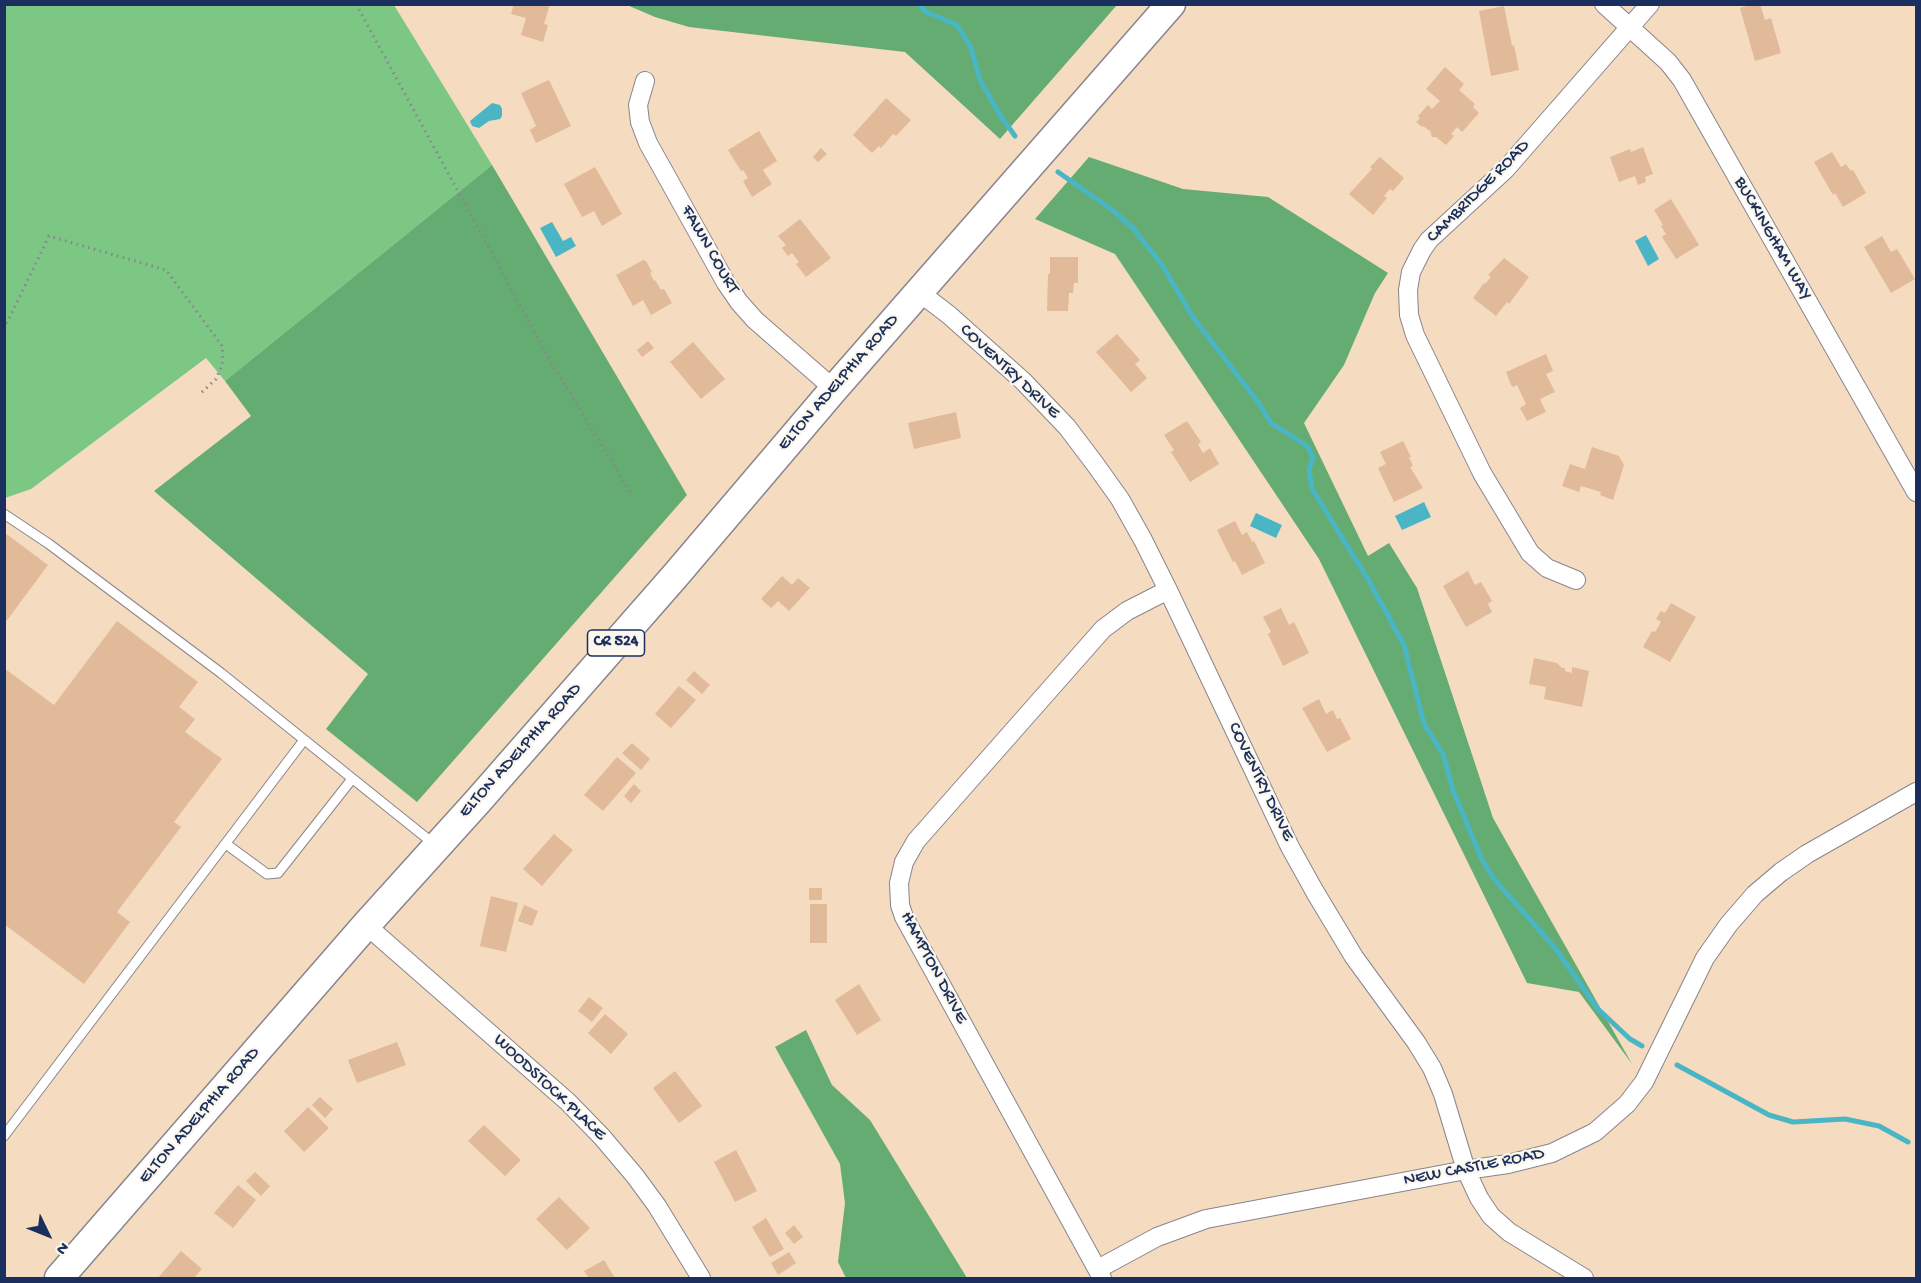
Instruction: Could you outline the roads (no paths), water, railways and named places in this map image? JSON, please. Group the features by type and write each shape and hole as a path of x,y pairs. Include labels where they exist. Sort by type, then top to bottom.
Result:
{"main road":[{"name":"ELTON ADELPHIA ROAD","path":"59,1278 366,925 675,576 834,389 1171,4"}],"street":[{"name":"BUCKINGHAM WAY","path":"1604,4 1668,62 1682,80 1917,492"},
{"name":"CAMBRIDGE ROAD","path":"1576,580 1547,568 1530,553 1482,473 1415,335 1409,315 1408,290 1411,272 1429,240 1505,170 1650,4"},
{"name":"FAWN COURT","path":"645,81 638,105 640,122 648,143 726,283 754,320 834,389"},
{"name":"COVENTRY DRIVE","path":"919,292 949,315 1023,381 1067,427 1120,499 1168,590 1290,847 1354,957 1416,1042 1432,1068 1443,1094 1466,1170 1479,1198 1491,1216 1509,1232 1584,1278"},
{"name":"HAMPTON DRIVE","path":"1100,1274 904,917 900,905 899,884 904,862 916,841 1103,629 1127,611 1168,590"},
{"name":"NEW CASTLE ROAD","path":"1100,1274 1157,1237 1206,1219 1508,1164 1566,1148 1595,1132 1627,1104 1644,1083 1705,958 1729,924 1755,894 1807,854 1917,792"},
{"name":"WOODSTOCK PLACE","path":"366,925 568,1102 602,1137 636,1176 701,1278"}],"lane":[{"path":"4,514 49,544 221,673 436,846"},
{"path":"4,1136 304,740"},
{"path":"226,844 267,874 278,873 352,779"}],"water":[{"path":"492,103 500,105 502,109 500,119 489,121 479,128 472,126 470,121"},
{"path":"552,222 563,241 571,237 576,246 556,257 540,228"},
{"path":"1646,235 1659,259 1648,266 1635,241"},
{"path":"1424,502 1431,517 1402,530 1395,516"},
{"path":"1256,513 1282,525 1276,538 1250,526"}],"waterway":[{"path":"919,4 926,12 957,25 971,48 980,80 1015,136"},
{"path":"1058,172 1111,209 1133,228 1162,265 1192,316 1258,402 1271,423 1307,446 1313,457 1309,470 1312,489 1369,581 1404,645 1424,724 1443,754 1453,790 1482,860 1495,880 1555,948 1598,1009 1630,1039 1642,1046"},
{"path":"1677,1065 1769,1115 1793,1122 1845,1119 1879,1126 1908,1142"}]}
